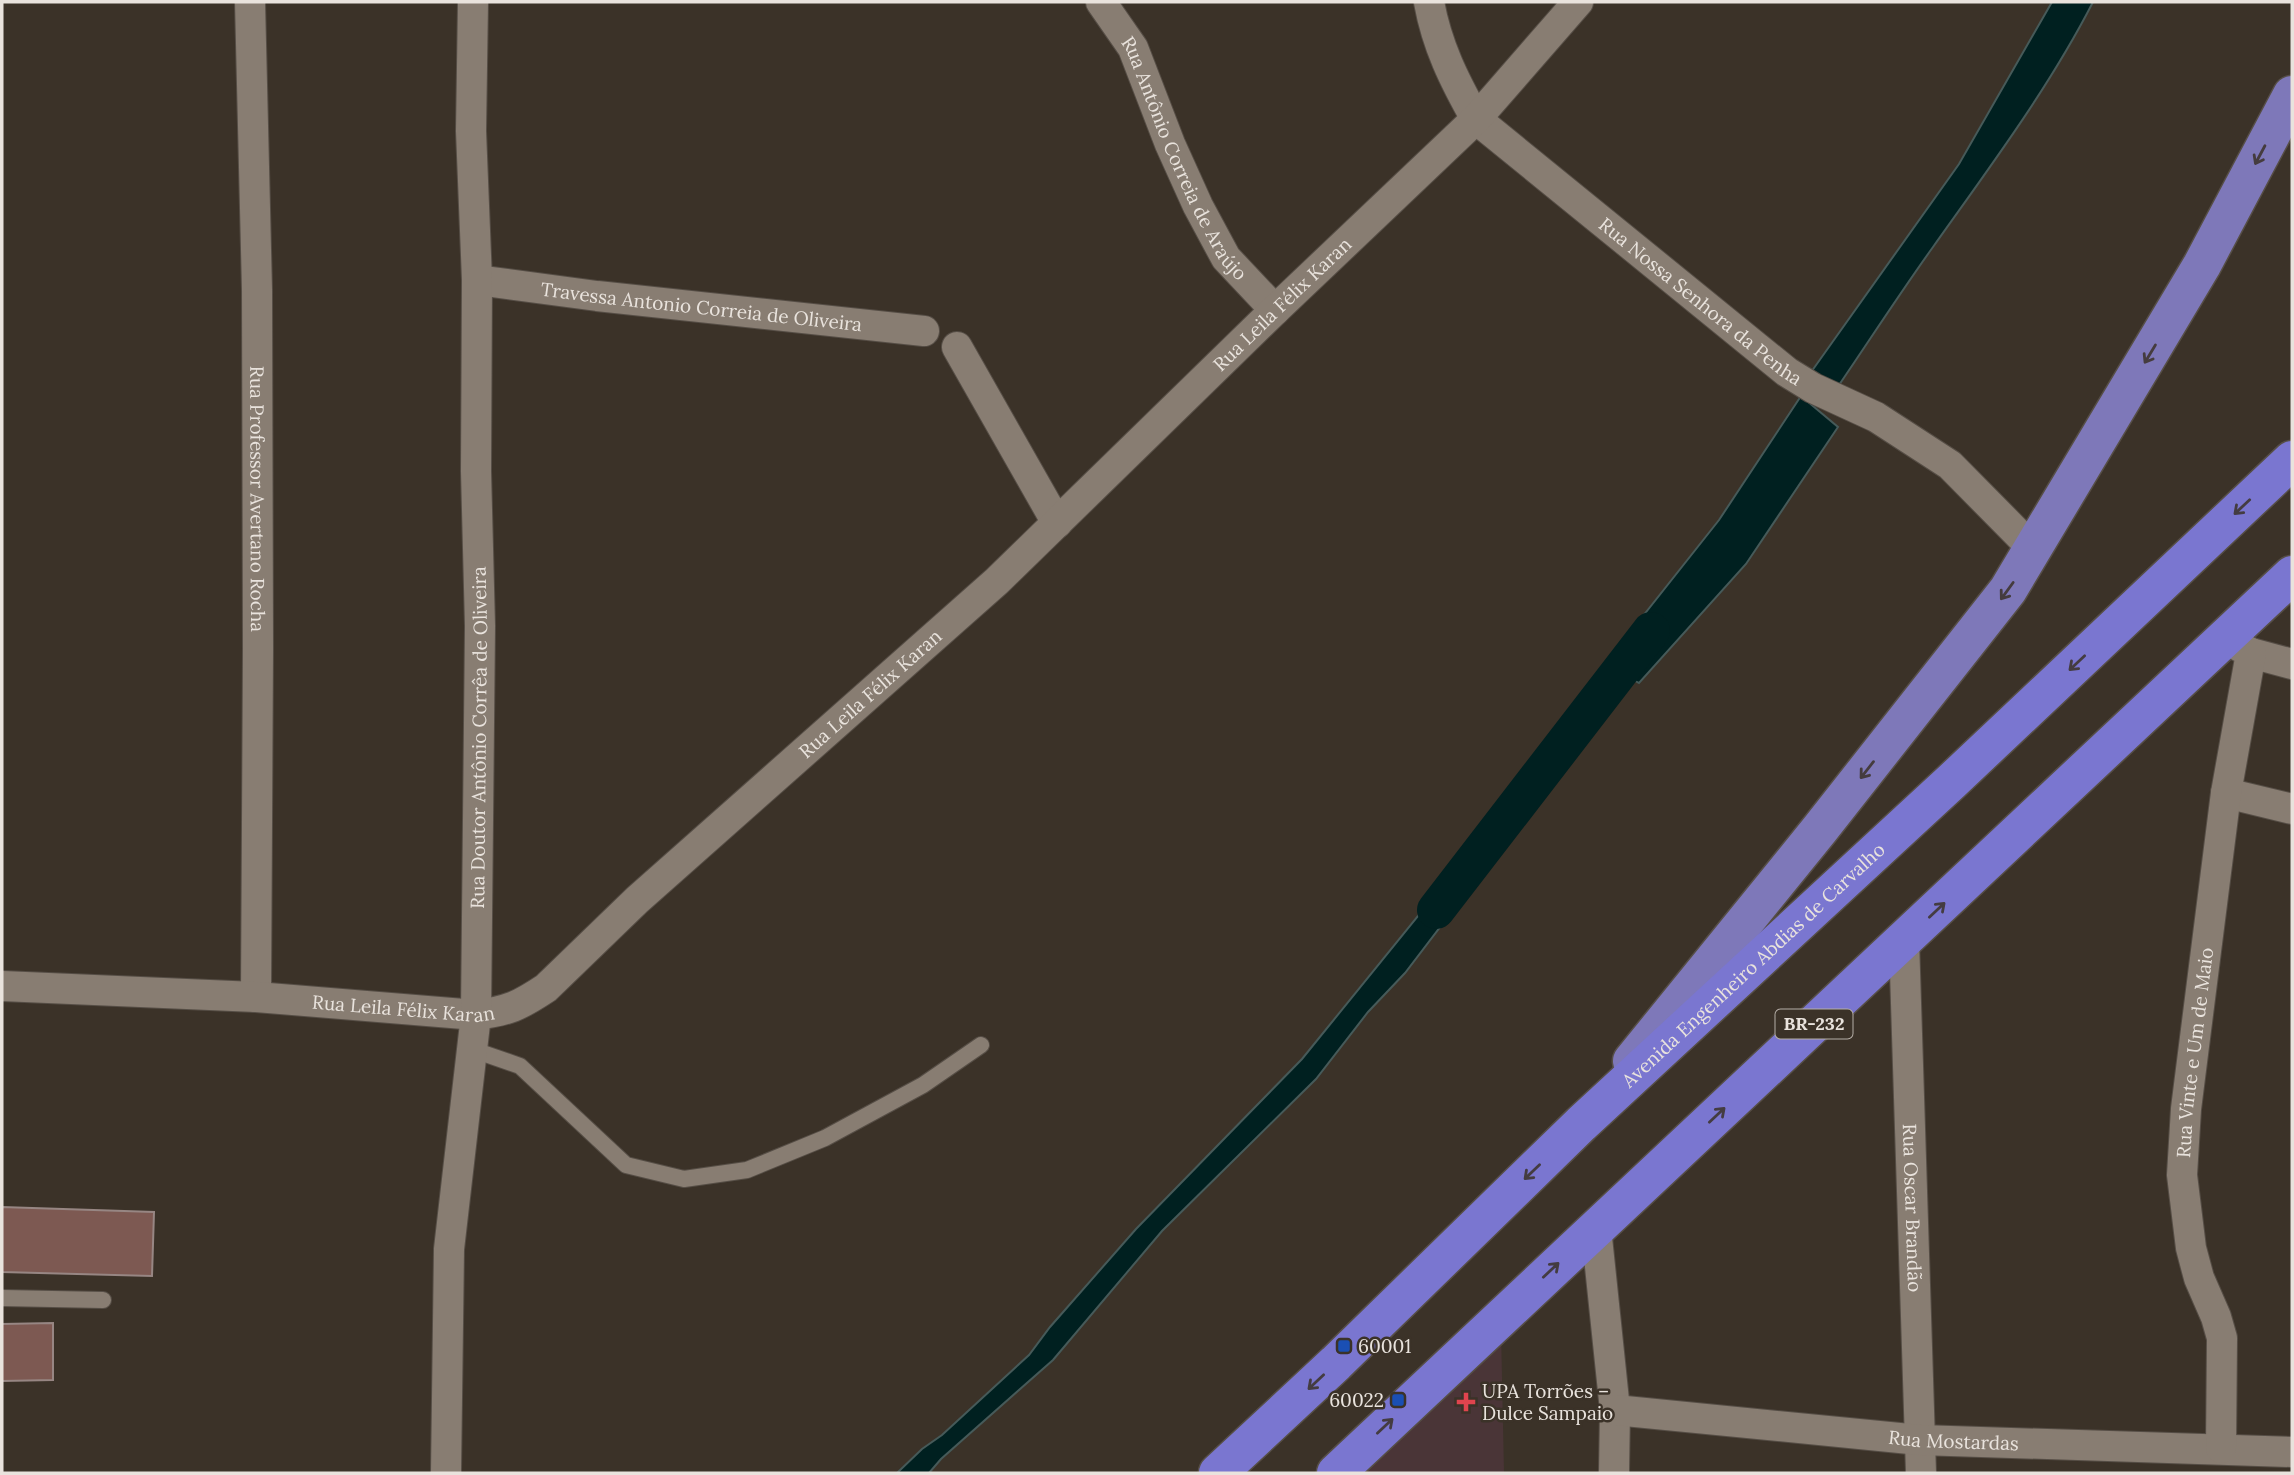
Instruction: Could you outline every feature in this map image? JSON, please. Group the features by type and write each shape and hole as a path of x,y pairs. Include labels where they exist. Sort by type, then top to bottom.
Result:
{"highway":[{"name":"Avenida Engenheiro Abdias de Carvalho","path":"1219,1473 1581,1124 1951,782 2292,460"},
{"name":"BR-232","path":"1336,1473 1904,940 2238,646 2292,575"}],"main road":[{"path":"1581,1124 1854,786 2008,590 2202,265 2292,95"}],"street":[{"name":"Rua Professor Avertano Rocha","path":"250,2 257,290 256,997"},
{"name":"Rua Doutor Antônio Corrêa de Oliveira","path":"446,1473 449,1249 476,1015 480,626 476,471 477,280 471,131 474,2"},
{"name":"Rua Antônio Correia de Araújo","path":"1101,2 1133,48 1170,144 1198,206 1226,258 1275,310"},
{"name":"Rua Nossa Senhora da Penha","path":"1429,2 1440,46 1452,77 1476,119 1787,372 1813,388 1876,417 1950,465 2034,550"},
{"name":"Rua Leila Félix Karan","path":"2,986 256,997 476,1015 516,1007 546,988 637,900 997,582 1275,310 1476,119 1578,2"},
{"name":"Travessa Antonio Correia de Oliveira","path":"477,280 597,296 924,331"},
{"path":"957,346 1057,523"},
{"path":"2238,646 2292,664"},
{"name":"Rua Vinte e Um de Maio","path":"2221,1448 2222,1338 2199,1278 2191,1248 2182,1175 2186,1109 2226,793 2238,646"},
{"path":"2226,793 2292,809"},
{"name":"Rua Oscar Brandão","path":"1904,940 1921,1473"},
{"path":"1596,1228 1615,1410 1614,1473"},
{"name":"Rua Mostardas","path":"1615,1410 1920,1440 2292,1452"}],"lane":[{"path":"471,1049 520,1066 626,1165 684,1179 747,1170 825,1138 923,1085 981,1045"},
{"path":"2,1298 103,1300"}],"shaded area":[{"name":"UPA Torrões – Dulce Sampaio","path":"1501,1330 1504,1473 1358,1473"}],"water":[{"path":"2052,2 2093,2 2018,127 1837,388 1809,375 1959,164"},
{"path":"1801,396 1838,427 1746,564 1639,683 1605,664 1719,520"},
{"path":"1456,869 1482,872 1405,973 1368,1012 1316,1079 1162,1231 1053,1360 941,1459 929,1473 897,1473 1029,1355 1050,1327 1136,1229 1302,1059"}],"building":[{"path":"2,1207 154,1212 152,1276 2,1272"},
{"path":"53,1323 53,1380 2,1381 2,1324"}],"waterway":[{"path":"1436,910 1651,631"}],"place":[{"name":"60001","path":"1344,1346"},
{"name":"60022","path":"1398,1400"},
{"name":"UPA Torrões – Dulce Sampaio","path":"1466,1402"}]}
